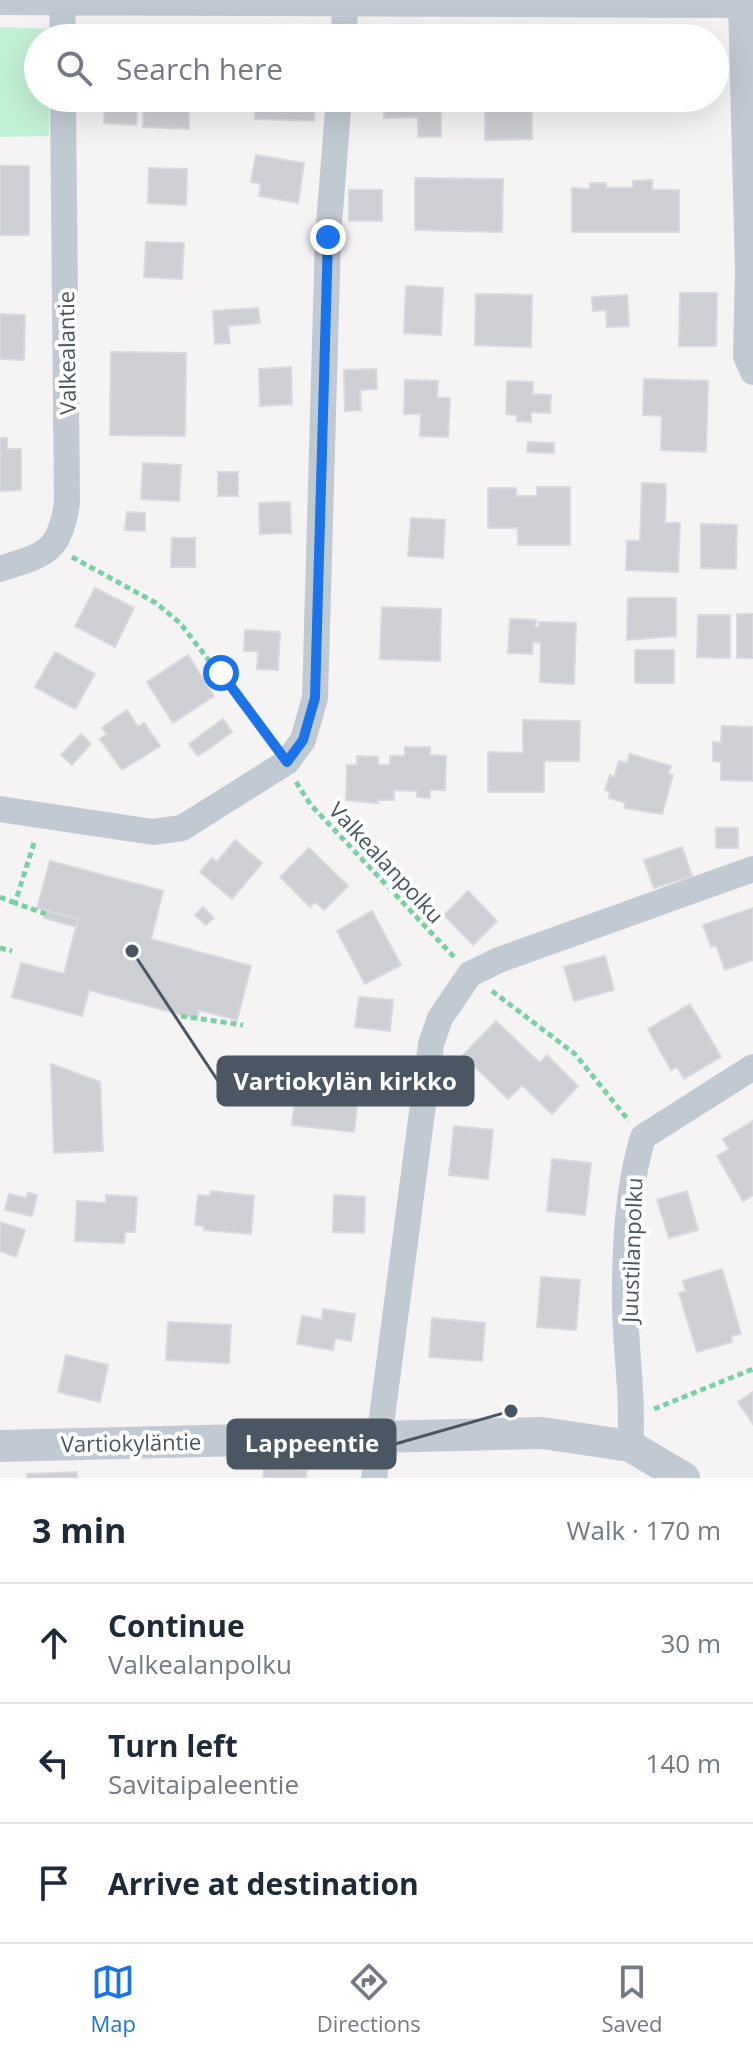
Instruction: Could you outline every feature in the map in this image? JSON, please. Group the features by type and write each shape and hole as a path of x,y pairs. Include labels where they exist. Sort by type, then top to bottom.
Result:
{"street":[{"path":"344,1 344,24"},
{"path":"0,2 745,3 750,271 746,356 753,372"},
{"path":"62,24 63,2"},
{"name":"Valkealantie","path":"55,545 64,525 67,503 63,112"},
{"path":"0,809 153,832 174,831 291,771 315,698 328,237 338,112"},
{"path":"0,569 44,554 55,545"},
{"path":"374,1478 431,1044 440,1018 465,969 753,869"},
{"path":"643,1137 753,1067"},
{"name":"Juustilanpolku","path":"630,1446 633,1414 625,1292 631,1187 643,1137"},
{"name":"Vartiokyläntie","path":"0,1446 542,1433 630,1446 684,1478"}],"path":[{"name":"Valkealanpolku","path":"55,545 156,603 180,623 291,771 311,805 465,969 575,1054 643,1137"},
{"path":"15,903 34,843"},
{"path":"0,897 46,914"},
{"path":"0,948 12,951"},
{"path":"181,1016 243,1025"},
{"path":"652,1411 753,1369"}],"green space":[{"path":"0,27 24,28 24,112 49,112 49,136 0,137"}],"building":[{"path":"104,112 137,112 136,125 104,123"},
{"path":"144,112 189,112 189,129 143,127"},
{"path":"255,112 314,112 314,121 255,119"},
{"path":"384,112 441,112 441,137 418,137 418,117 384,118"},
{"path":"485,112 532,112 532,139 485,140"},
{"path":"256,155 304,163 298,203 259,196 261,184 251,182"},
{"path":"0,166 29,166 29,235 0,235"},
{"path":"149,168 187,169 186,205 148,203"},
{"path":"415,178 503,179 502,232 415,230"},
{"path":"652,180 652,190 679,190 679,232 572,232 572,188 590,189 590,183 606,183 606,188 633,188 633,181"},
{"path":"349,190 382,190 382,221 349,221"},
{"path":"146,242 184,243 182,279 144,277"},
{"path":"406,286 443,288 441,335 404,333"},
{"path":"680,293 717,293 716,346 679,346"},
{"path":"476,294 532,295 531,347 475,345"},
{"path":"627,295 629,326 607,327 606,310 593,311 592,297"},
{"path":"258,308 260,323 228,326 230,343 215,344 213,311"},
{"path":"0,314 25,315 24,360 0,359"},
{"path":"111,352 186,353 185,436 110,435"},
{"path":"291,367 292,404 260,406 259,369"},
{"path":"376,369 377,389 360,390 361,410 345,411 344,370"},
{"path":"644,379 708,381 706,452 661,450 662,416 643,415"},
{"path":"405,380 438,381 437,398 450,398 448,437 420,436 421,414 404,414"},
{"path":"507,381 533,382 532,394 551,395 550,413 531,412 531,422 517,421 517,415 506,414"},
{"path":"0,438 7,438 7,449 21,449 21,490 0,491"},
{"path":"528,442 554,443 554,453 527,452"},
{"path":"143,463 181,465 179,501 141,499"},
{"path":"218,472 238,472 238,496 218,496"},
{"path":"642,483 666,484 665,523 680,523 678,572 626,570 627,541 640,541"},
{"path":"537,487 570,487 570,545 518,545 518,528 488,528 488,488 516,488 516,496 537,496"},
{"path":"290,502 291,533 260,534 259,503"},
{"path":"127,512 145,513 145,531 125,530"},
{"path":"411,518 445,520 443,558 408,556"},
{"path":"701,524 737,525 736,569 701,568"},
{"path":"172,538 195,538 195,567 171,567"},
{"path":"95,588 134,608 115,647 75,626"},
{"path":"628,598 676,598 676,636 627,640"},
{"path":"382,607 441,609 440,661 380,659"},
{"path":"737,614 753,614 753,658 737,658"},
{"path":"698,615 730,615 730,658 697,657"},
{"path":"510,619 536,620 535,627 539,627 539,622 576,623 574,684 540,682 541,643 533,642 532,654 508,653"},
{"path":"245,630 280,632 278,670 257,669 258,651 244,651"},
{"path":"635,650 674,650 674,683 635,683"},
{"path":"55,652 95,674 75,709 35,687"},
{"path":"188,655 214,696 173,723 147,682"},
{"path":"127,710 138,727 144,723 160,746 122,770 100,739 107,734 102,728"},
{"path":"223,719 232,732 198,756 189,744"},
{"path":"523,720 580,721 579,761 544,761 544,792 488,792 488,752 523,753"},
{"path":"722,726 753,727 753,781 721,780 721,762 713,761 713,742 721,743"},
{"path":"81,734 91,744 72,765 61,755"},
{"path":"405,747 430,747 430,755 446,756 445,790 430,790 430,798 417,797 417,791 394,790 394,800 377,800 378,803 346,800 347,765 357,765 357,756 378,757 378,765 390,765 390,756 405,756"},
{"path":"630,754 671,766 668,774 673,775 662,814 624,808 626,803 609,798 610,792 605,790 610,775 614,777 619,761 627,763"},
{"path":"716,828 738,828 738,848 716,848"},
{"path":"235,840 262,863 232,899 200,872 212,858 217,862"},
{"path":"682,847 692,876 654,888 644,860"},
{"path":"309,848 348,886 324,910 315,902 310,907 280,877"},
{"path":"50,861 163,891 151,939 251,966 237,1020 199,1010 197,1019 89,990 82,1016 12,997 21,963 64,974 78,919 37,908"},
{"path":"468,891 497,921 473,945 444,915"},
{"path":"203,907 214,918 206,925 195,915"},
{"path":"753,908 753,960 725,970 716,945 711,947 703,925"},
{"path":"47,911 78,919 77,927 44,918"},
{"path":"372,911 401,965 365,984 337,931"},
{"path":"605,956 614,990 574,1001 564,967"},
{"path":"359,997 393,1000 390,1031 355,1027"},
{"path":"690,1004 721,1057 684,1079 677,1067 671,1070 648,1029"},
{"path":"496,1021 540,1063 547,1055 578,1086 552,1114 522,1085 508,1099 463,1055"},
{"path":"51,1064 100,1082 103,1151 54,1153"},
{"path":"297,1083 359,1091 354,1132 292,1125"},
{"path":"753,1121 753,1195 743,1201 717,1156 729,1149 723,1139"},
{"path":"454,1126 493,1130 488,1179 449,1175"},
{"path":"552,1159 591,1163 585,1215 547,1211"},
{"path":"211,1191 254,1196 251,1234 204,1230 204,1226 195,1225 198,1195 210,1196"},
{"path":"687,1191 698,1230 669,1238 657,1200"},
{"path":"28,1193 37,1195 32,1216 5,1210 9,1194 26,1198"},
{"path":"106,1195 137,1197 135,1232 125,1232 124,1243 75,1241 77,1201 106,1203"},
{"path":"334,1195 365,1197 364,1233 333,1232"},
{"path":"0,1222 25,1230 16,1257 0,1251"},
{"path":"722,1269 741,1334 731,1336 732,1342 697,1352 679,1293 686,1291 683,1281"},
{"path":"541,1277 580,1280 576,1330 537,1327"},
{"path":"323,1309 355,1314 351,1341 335,1338 333,1350 297,1344 302,1316 322,1320"},
{"path":"432,1318 485,1323 482,1361 429,1357"},
{"path":"168,1322 231,1325 229,1363 166,1360"},
{"path":"66,1355 108,1365 100,1402 58,1392"},
{"path":"753,1392 753,1424 738,1402"},
{"path":"264,1467 307,1470 306,1478 263,1478"},
{"path":"77,1472 77,1478 27,1478 27,1474"}],"place":[{"name":"Vartiokylän kirkko","path":"132,951"},
{"name":"Lappeentie","path":"511,1411"}],"route":[{"path":"221,673 287,762 303,740 315,698 328,237"}]}
